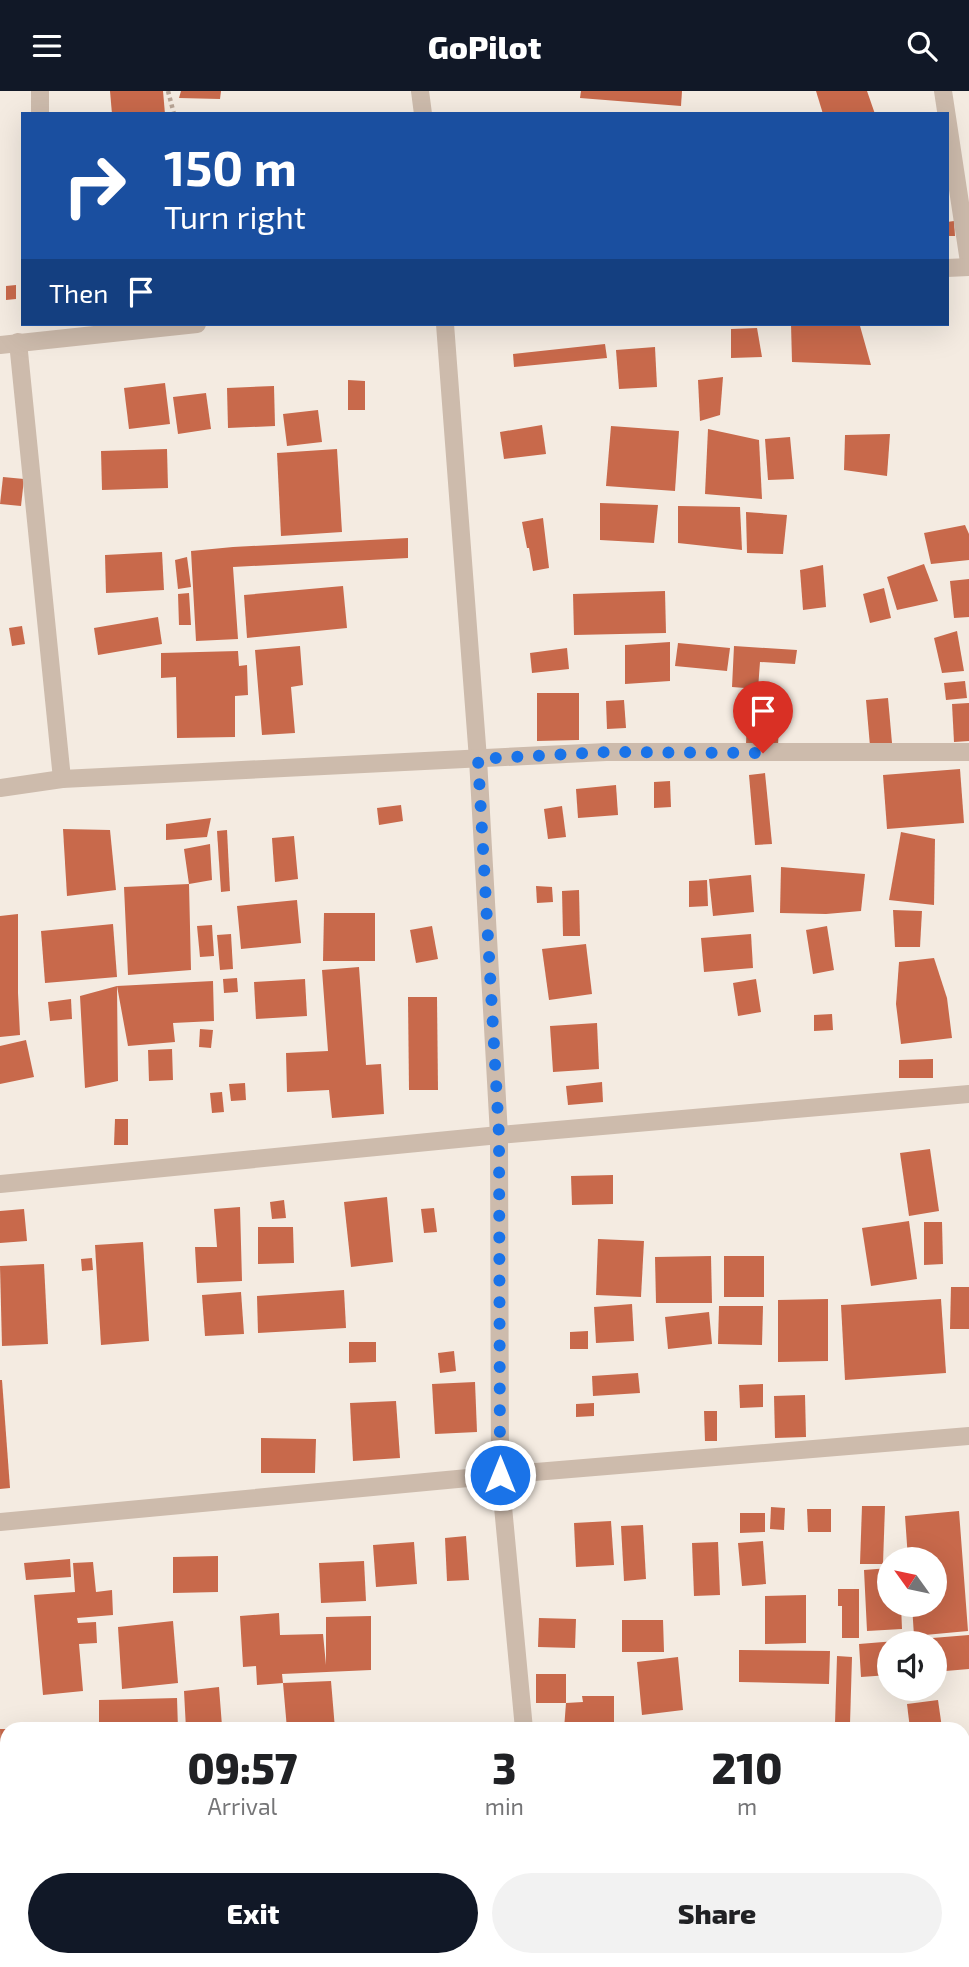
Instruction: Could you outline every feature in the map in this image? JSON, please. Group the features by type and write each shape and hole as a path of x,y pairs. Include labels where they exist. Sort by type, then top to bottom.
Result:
{"street":[{"path":"40,91 40,112"},
{"path":"420,91 423,112"},
{"path":"943,91 946,112"},
{"path":"949,131 969,265 949,268"},
{"path":"62,779 9,344 47,332 160,326"},
{"path":"445,326 478,759 499,1135 500,1475 523,1722"},
{"path":"0,788 62,779 606,752 969,752"},
{"path":"0,1184 499,1135 969,1094"},
{"path":"0,1522 500,1475 969,1436"}],"path":[{"path":"168,91 173,112"}],"building":[{"path":"110,91 163,91 165,112 112,112"},
{"path":"181,91 221,91 220,99 179,98"},
{"path":"581,91 682,91 681,106 580,98"},
{"path":"816,91 867,91 874,112 822,112"},
{"path":"954,221 955,236 949,236 949,222"},
{"path":"16,285 16,299 6,300 6,286"},
{"path":"791,326 860,326 871,365 792,362"},
{"path":"757,328 762,357 731,358 731,329"},
{"path":"605,344 607,358 514,367 513,354"},
{"path":"655,347 657,387 619,389 616,350"},
{"path":"723,377 720,415 700,421 698,380"},
{"path":"348,380 365,381 365,410 348,410"},
{"path":"165,383 170,424 129,429 124,388"},
{"path":"274,386 275,426 228,428 227,388"},
{"path":"206,393 211,429 178,434 173,397"},
{"path":"318,410 322,442 287,446 283,414"},
{"path":"542,425 546,454 504,459 500,432"},
{"path":"611,426 679,431 675,491 606,486"},
{"path":"708,429 759,440 762,499 705,494"},
{"path":"890,434 887,476 844,470 845,435"},
{"path":"790,437 794,479 768,480 765,439"},
{"path":"167,449 168,488 102,490 101,451"},
{"path":"337,449 342,532 281,536 277,453"},
{"path":"3,477 24,479 21,506 0,504"},
{"path":"600,503 658,505 654,543 600,540"},
{"path":"678,506 740,507 742,550 678,543"},
{"path":"746,512 787,515 783,554 747,553"},
{"path":"543,518 549,568 533,571 522,522"},
{"path":"965,525 969,534 969,560 931,564 924,533"},
{"path":"408,538 408,558 233,567 238,639 196,641 191,551"},
{"path":"162,552 164,590 106,593 105,555"},
{"path":"187,557 191,587 178,589 175,560"},
{"path":"924,564 938,601 897,610 887,577"},
{"path":"823,565 826,607 803,610 800,570"},
{"path":"969,579 969,617 954,618 950,581"},
{"path":"343,586 347,628 247,638 244,595"},
{"path":"884,588 891,618 870,623 863,594"},
{"path":"665,591 666,633 574,635 573,594"},
{"path":"189,593 191,625 179,625 178,594"},
{"path":"158,617 162,644 98,655 94,628"},
{"path":"22,626 25,644 12,646 9,628"},
{"path":"957,631 964,671 942,673 934,638"},
{"path":"670,642 670,681 625,684 625,645"},
{"path":"678,643 730,648 727,671 675,666"},
{"path":"300,646 303,685 291,687 295,733 262,735 255,650"},
{"path":"734,646 797,650 795,664 760,662 758,689 732,687"},
{"path":"567,648 569,669 532,673 530,653"},
{"path":"238,651 239,666 247,665 248,695 235,696 235,737 177,738 176,677 161,678 161,653"},
{"path":"965,681 967,698 946,700 944,683"},
{"path":"537,693 579,693 579,740 537,741"},
{"path":"888,698 892,743 870,746 866,700"},
{"path":"624,700 626,728 607,729 606,701"},
{"path":"969,703 969,741 954,742 952,704"},
{"path":"747,720 779,722 778,746 746,744"},
{"path":"960,769 964,823 887,829 883,775"},
{"path":"765,773 772,844 755,845 749,775"},
{"path":"670,781 671,807 654,808 654,782"},
{"path":"616,785 618,815 578,818 576,789"},
{"path":"401,805 403,821 379,825 377,808"},
{"path":"562,806 566,837 548,839 544,809"},
{"path":"211,818 207,837 166,840 166,824"},
{"path":"63,829 110,830 116,890 67,896"},
{"path":"227,830 230,891 221,892 217,831"},
{"path":"901,832 935,839 934,905 889,900"},
{"path":"294,836 298,879 275,882 272,838"},
{"path":"210,844 212,880 189,884 184,849"},
{"path":"781,867 865,874 861,911 826,914 780,913"},
{"path":"751,875 754,912 713,916 709,879"},
{"path":"707,880 708,906 689,907 689,881"},
{"path":"189,884 191,970 128,975 124,887"},
{"path":"536,886 552,887 553,902 537,903"},
{"path":"579,890 580,936 563,936 562,891"},
{"path":"297,900 301,943 241,949 237,906"},
{"path":"893,910 922,911 920,947 895,947"},
{"path":"324,913 375,913 375,961 323,961"},
{"path":"18,914 20,1035 0,1037 0,916"},
{"path":"113,924 117,977 45,983 41,931"},
{"path":"212,925 214,956 200,957 197,926"},
{"path":"432,926 438,959 416,963 410,930"},
{"path":"827,926 834,970 813,974 806,930"},
{"path":"231,934 233,969 220,970 217,935"},
{"path":"751,934 753,968 704,972 701,938"},
{"path":"586,944 592,994 549,1000 542,949"},
{"path":"934,958 947,998 952,1038 901,1044 896,1004 899,962"},
{"path":"359,967 366,1065 381,1064 384,1114 332,1118 329,1090 287,1092 286,1053 328,1051 322,970"},
{"path":"237,978 238,992 224,993 223,979"},
{"path":"305,979 307,1016 256,1019 254,982"},
{"path":"756,979 761,1012 738,1016 733,983"},
{"path":"213,981 214,1021 173,1023 175,1042 128,1046 117,986"},
{"path":"117,986 118,1081 85,1088 80,996"},
{"path":"408,997 437,997 438,1090 409,1090"},
{"path":"71,999 72,1019 50,1021 48,1002"},
{"path":"832,1014 833,1030 814,1031 814,1015"},
{"path":"597,1023 599,1069 553,1072 550,1026"},
{"path":"200,1029 213,1030 211,1048 199,1047"},
{"path":"26,1040 34,1077 0,1084 0,1046"},
{"path":"172,1049 173,1080 149,1081 148,1050"},
{"path":"933,1059 933,1078 899,1078 899,1060"},
{"path":"602,1082 603,1102 568,1105 566,1086"},
{"path":"245,1083 246,1100 231,1101 229,1084"},
{"path":"222,1092 224,1112 212,1113 210,1093"},
{"path":"115,1119 128,1119 128,1145 114,1145"},
{"path":"930,1149 939,1211 909,1216 900,1153"},
{"path":"613,1175 613,1204 572,1205 571,1176"},
{"path":"387,1197 393,1262 351,1267 344,1202"},
{"path":"284,1200 286,1218 272,1219 270,1202"},
{"path":"240,1207 242,1281 197,1283 195,1247 217,1247 214,1209"},
{"path":"434,1208 437,1232 424,1233 421,1209"},
{"path":"24,1209 27,1241 0,1243 0,1211"},
{"path":"909,1221 917,1279 871,1286 862,1228"},
{"path":"924,1222 942,1222 943,1264 924,1265"},
{"path":"258,1227 293,1227 294,1263 258,1264"},
{"path":"598,1239 644,1241 641,1297 596,1295"},
{"path":"143,1242 149,1341 101,1345 95,1245"},
{"path":"711,1256 712,1303 656,1303 655,1257"},
{"path":"724,1256 764,1256 764,1297 724,1297"},
{"path":"92,1258 93,1270 82,1271 81,1259"},
{"path":"44,1264 48,1344 2,1346 0,1266"},
{"path":"951,1287 969,1287 969,1329 950,1329"},
{"path":"344,1290 346,1328 258,1333 257,1296"},
{"path":"241,1292 244,1334 205,1336 202,1295"},
{"path":"828,1299 828,1361 778,1362 778,1300"},
{"path":"941,1299 946,1373 845,1380 841,1305"},
{"path":"632,1304 634,1341 596,1343 594,1307"},
{"path":"719,1306 763,1306 762,1345 718,1344"},
{"path":"709,1312 712,1344 668,1349 665,1317"},
{"path":"588,1331 588,1349 570,1349 570,1332"},
{"path":"349,1342 376,1342 376,1362 349,1363"},
{"path":"454,1351 456,1371 440,1373 438,1353"},
{"path":"638,1373 640,1393 593,1396 592,1376"},
{"path":"0,1380 10,1488 0,1489"},
{"path":"475,1382 477,1432 435,1434 432,1384"},
{"path":"763,1384 763,1407 740,1408 739,1385"},
{"path":"805,1395 806,1437 775,1438 774,1396"},
{"path":"396,1401 400,1458 353,1461 350,1403"},
{"path":"594,1403 594,1416 576,1417 576,1404"},
{"path":"704,1411 717,1411 717,1441 705,1441"},
{"path":"261,1438 316,1439 315,1473 261,1473"},
{"path":"862,1506 885,1506 884,1547 877,1547 877,1564 860,1564"},
{"path":"771,1507 785,1508 784,1530 770,1529"},
{"path":"807,1509 831,1509 831,1532 808,1532"},
{"path":"959,1511 968,1631 914,1631 913,1617 947,1617 947,1547 907,1547 905,1516"},
{"path":"740,1513 765,1513 765,1532 740,1533"},
{"path":"611,1521 614,1565 576,1567 574,1523"},
{"path":"643,1525 646,1579 624,1581 621,1526"},
{"path":"466,1536 469,1580 447,1581 445,1538"},
{"path":"763,1541 766,1584 742,1586 738,1543"},
{"path":"414,1542 417,1584 376,1587 373,1545"},
{"path":"718,1542 720,1595 694,1596 692,1543"},
{"path":"218,1556 218,1592 173,1593 173,1557"},
{"path":"70,1559 71,1577 26,1580 24,1563"},
{"path":"364,1561 366,1601 321,1603 319,1563"},
{"path":"93,1562 96,1592 112,1590 113,1615 77,1618 78,1623 96,1622 97,1643 79,1644 83,1691 43,1695 34,1595 75,1592 73,1563"},
{"path":"877,1569 877,1617 902,1617 902,1629 867,1631 864,1570"},
{"path":"838,1589 859,1589 859,1638 842,1638 842,1606 838,1606"},
{"path":"806,1595 806,1643 765,1644 765,1596"},
{"path":"279,1613 280,1635 323,1634 326,1665 326,1617 371,1616 371,1670 282,1674 283,1683 257,1685 256,1666 243,1667 240,1616"},
{"path":"539,1618 576,1619 575,1648 538,1647"},
{"path":"622,1620 663,1620 664,1652 622,1652"},
{"path":"173,1621 178,1683 122,1689 118,1627"},
{"path":"969,1635 969,1669 947,1671 947,1637"},
{"path":"877,1643 877,1676 861,1677 859,1644"},
{"path":"739,1650 830,1651 829,1684 739,1682"},
{"path":"837,1656 852,1657 850,1722 835,1722"},
{"path":"678,1657 683,1710 642,1715 637,1662"},
{"path":"536,1674 566,1674 566,1703 536,1703"},
{"path":"331,1681 334,1722 286,1722 283,1683"},
{"path":"219,1687 222,1722 186,1722 184,1691"},
{"path":"582,1696 614,1696 614,1722 565,1722 566,1703 583,1702"},
{"path":"177,1698 178,1722 99,1722 99,1700"},
{"path":"938,1701 941,1722 909,1722 907,1704"}],"route":[{"path":"500,1475 499,1135 478,759 606,752 763,753"}]}
